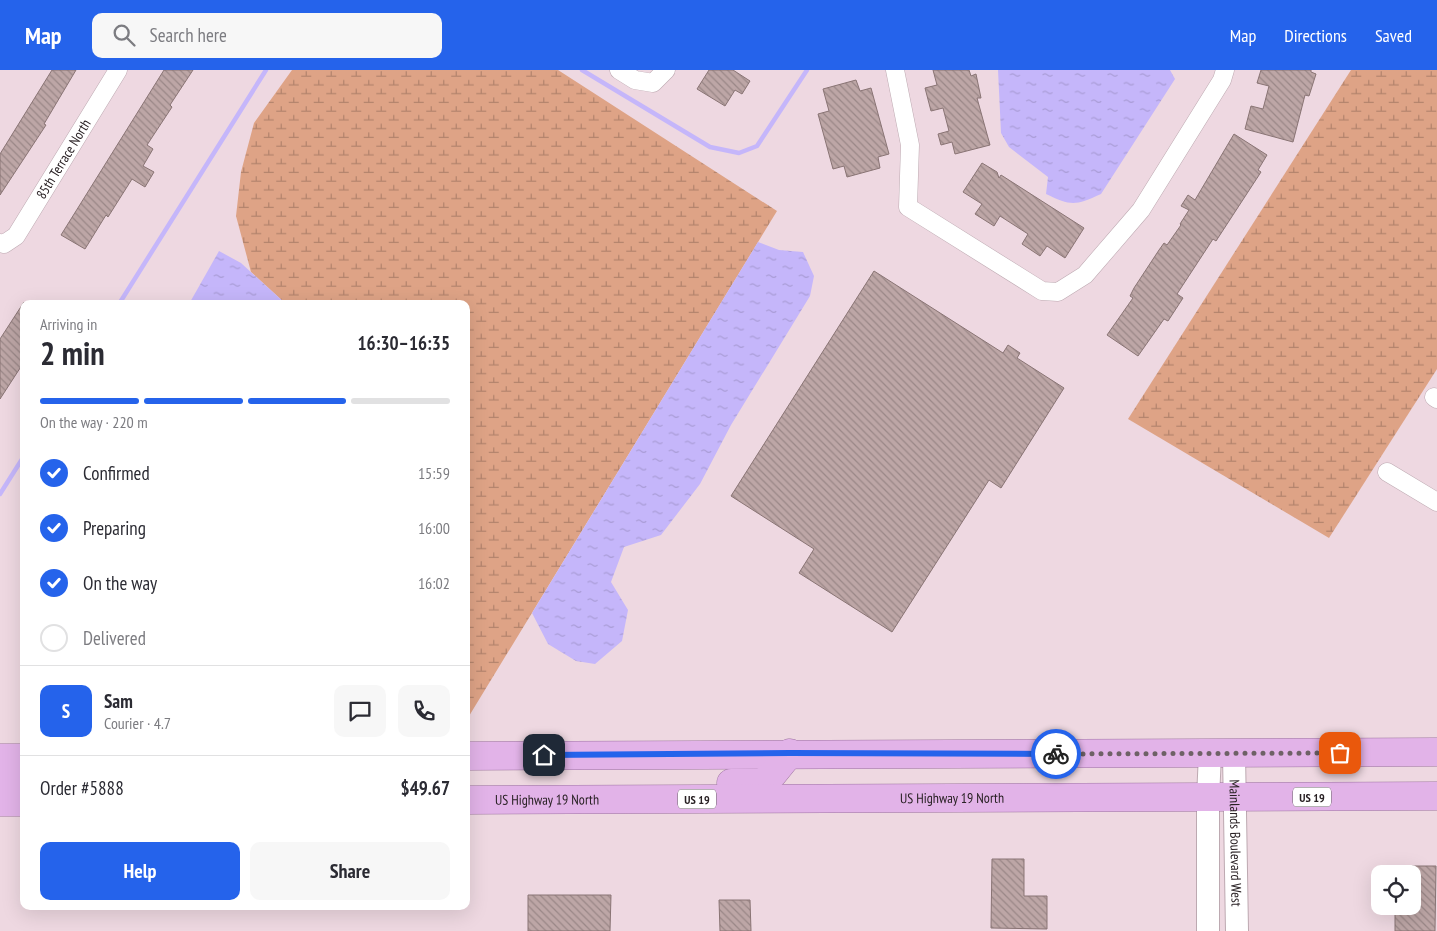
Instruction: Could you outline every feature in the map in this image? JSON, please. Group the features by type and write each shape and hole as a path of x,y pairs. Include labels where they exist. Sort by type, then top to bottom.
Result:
{"highway":[{"path":"470,756 790,753 1222,754 1437,752"},
{"path":"470,800 517,785 762,783 773,774 790,753"},
{"path":"0,758 20,758"},
{"path":"0,783 20,783"},
{"name":"US Highway 19 North","path":"470,800 1437,796"},
{"path":"0,802 20,802"}],"street":[{"name":"85th Terrace North","path":"2,243 16,236 118,70"},
{"path":"619,70 635,80 653,83 666,70"},
{"path":"895,70 910,145 908,207 1042,291 1058,292 1085,276 1141,210 1222,80 1225,70"},
{"path":"1387,472 1437,502"},
{"name":"Mainlands Boulevard West","path":"1222,754 1236,798 1237,931"},
{"name":"Mainlands Boulevard West","path":"1208,931 1208,798 1222,754"}],"green space":[{"path":"292,70 558,70 777,211 470,714 470,300 282,300 251,272 236,216 241,172 254,123"},
{"path":"1351,70 1437,70 1437,369 1329,538 1128,419"}],"water":[{"path":"998,70 1170,70 1175,79 1101,194 1085,201 1073,203 1061,201 1046,194 1048,177 1009,147 1001,133"},
{"path":"758,242 779,250 803,252 814,276 810,296 731,425 700,484 661,535 624,547 611,582 628,610 622,641 595,664 576,661 548,644 532,613"},
{"path":"219,251 241,263 282,300 191,300"}],"building":[{"path":"52,70 76,70 44,124 46,125 0,195 0,154"},
{"path":"164,70 193,70 147,145 153,149 143,166 154,172 145,187 132,179 108,217 106,215 85,249 61,235"},
{"path":"709,70 733,70 750,81 742,94 735,90 725,106 697,89"},
{"path":"933,70 969,70 971,76 976,74 981,98 977,98 990,145 955,154 952,142 941,145 938,134 949,131 943,108 931,111 925,88 937,85"},
{"path":"1261,70 1311,70 1311,72 1316,74 1309,96 1305,95 1293,142 1245,129 1251,106 1263,109 1269,86 1257,83"},
{"path":"856,80 860,91 871,88 889,154 878,157 880,168 847,177 844,166 833,169 818,114 829,111 823,89"},
{"path":"1234,134 1267,155 1258,170 1261,172 1216,241 1213,239 1177,294 1183,298 1168,321 1164,319 1138,356 1107,335 1133,298 1130,296 1134,288 1159,250 1164,243 1167,245 1181,225 1189,210 1181,206 1188,195 1195,200"},
{"path":"982,163 997,172 999,178 1001,175 1084,228 1065,258 1047,246 1040,256 1022,244 1028,234 1000,216 994,226 975,214 982,204 963,192"},
{"path":"874,271 1003,353 1008,345 1020,353 1017,358 1064,388 1001,488 989,480 892,632 799,573 814,549 731,496"},
{"path":"20,308 20,368 0,399 0,339"},
{"path":"992,859 1024,859 1024,896 1047,896 1047,929 991,928"},
{"path":"1421,866 1436,866 1435,931 1395,931 1395,915 1421,915"},
{"path":"528,895 611,895 610,931 528,931"},
{"path":"719,900 750,900 751,931 720,931"}],"waterway":[{"path":"122,300 266,70"},
{"path":"582,70 710,147 739,153 757,146 807,70"},
{"path":"0,494 20,462"}],"way so far":[{"path":"1056,754 1340,753"}],"route":[{"path":"544,755 790,753 1056,754"}]}
